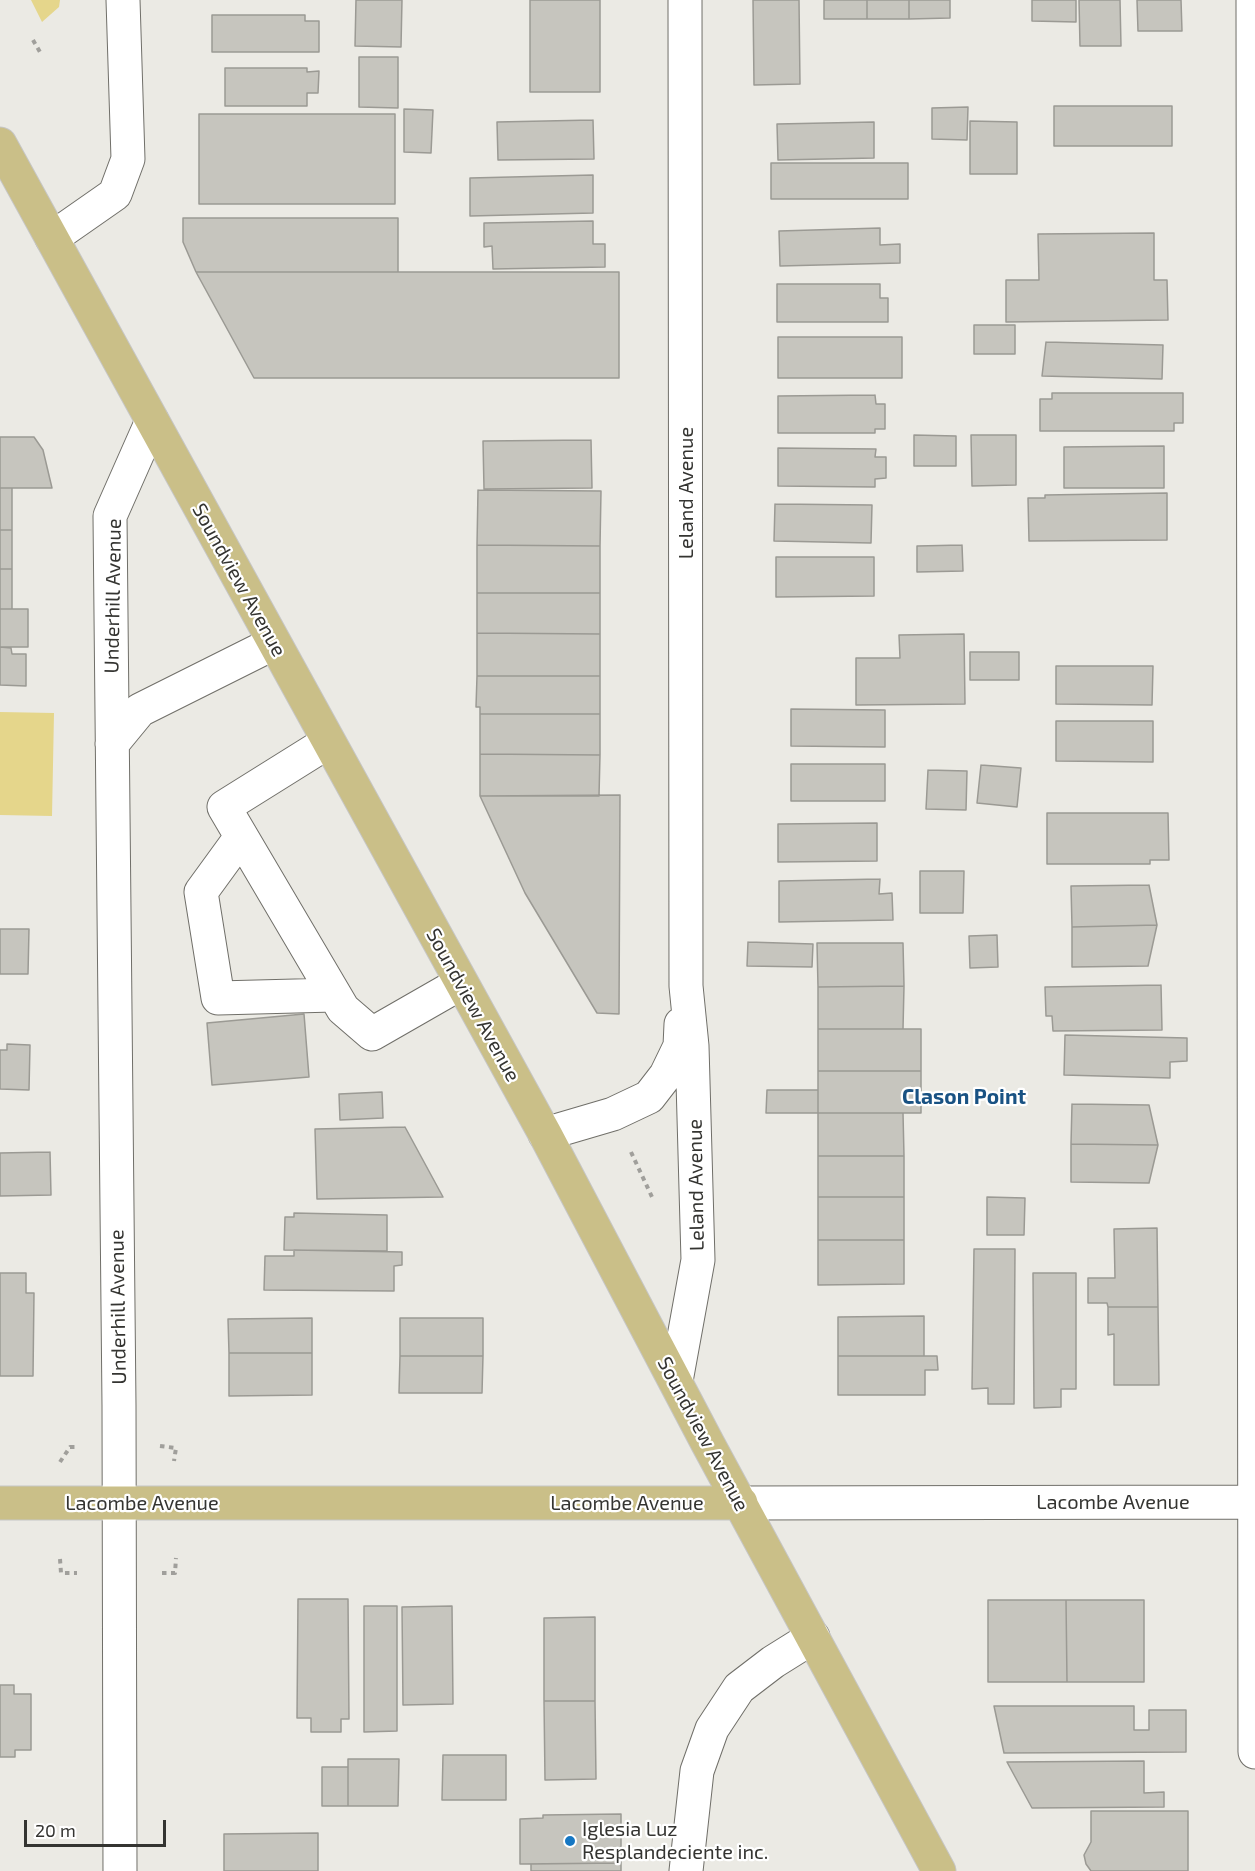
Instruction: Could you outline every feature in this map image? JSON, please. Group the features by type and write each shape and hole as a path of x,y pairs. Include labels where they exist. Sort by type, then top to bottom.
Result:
{"main road":[{"name":"Soundview Avenue","path":"4,161 52,238 544,1134 939,1871"},
{"name":"Lacombe Avenue","path":"0,1503 741,1503"}],"street":[{"path":"52,238 115,194 128,159 123,0"},
{"name":"Leland Avenue","path":"676,1381 698,1260 692,1046 687,986 685,0"},
{"path":"1253,0 1255,1752"},
{"name":"Underhill Avenue","path":"120,1871 110,516 152,420"},
{"path":"112,744 140,710 274,643"},
{"path":"328,742 224,807 343,1009 372,1034 461,983"},
{"path":"241,837 201,892 218,998 334,995"},
{"name":"Leland Avenue","path":"544,1134 613,1114 649,1097 666,1075 680,1046 687,986"},
{"name":"Lacombe Avenue","path":"741,1503 1255,1502"},
{"path":"686,1871 696,1771 712,1729 739,1688 773,1662 813,1637"}],"path":[{"path":"33,40 40,52"},
{"path":"160,1445 176,1448 174,1461"},
{"path":"60,1462 70,1447"},
{"path":"162,1573 175,1573 176,1558"},
{"path":"60,1560 61,1573 84,1572"}],"shaded area":[{"path":"31,0 60,0 59,7 42,22"},
{"path":"0,712 54,713 52,816 0,815"}],"building":[{"path":"356,0 402,0 401,47 355,46"},
{"path":"530,0 600,0 600,92 530,92"},
{"path":"753,0 799,0 800,84 754,85"},
{"path":"824,0 867,0 867,19 824,19"},
{"path":"867,0 909,0 909,19 867,19"},
{"path":"909,0 950,0 950,18 909,19"},
{"path":"1032,0 1076,0 1076,22 1032,21"},
{"path":"1079,0 1120,0 1121,46 1080,46"},
{"path":"1137,0 1181,0 1182,31 1138,31"},
{"path":"212,15 305,15 305,21 319,21 319,52 212,52"},
{"path":"359,57 398,57 398,108 359,107"},
{"path":"225,68 307,68 307,72 319,71 318,93 307,93 307,106 225,106"},
{"path":"1054,106 1172,106 1172,146 1054,146"},
{"path":"968,107 967,140 932,139 932,108"},
{"path":"404,109 433,110 431,153 404,152"},
{"path":"199,114 395,114 395,204 199,204"},
{"path":"593,120 594,159 498,160 497,122"},
{"path":"970,121 1017,122 1017,174 970,174"},
{"path":"874,122 874,158 778,160 777,124"},
{"path":"771,163 908,163 908,199 771,199"},
{"path":"593,175 593,213 470,216 470,178"},
{"path":"183,218 398,218 398,272 196,272 183,242"},
{"path":"593,221 593,244 605,244 605,267 493,269 492,246 484,247 484,223"},
{"path":"880,228 880,245 900,244 900,263 780,266 779,231"},
{"path":"1154,233 1154,280 1167,280 1168,320 1006,322 1006,280 1039,280 1038,234"},
{"path":"196,272 619,272 619,378 254,378"},
{"path":"777,284 880,284 880,298 888,298 888,322 777,322"},
{"path":"974,325 1015,325 1015,354 974,354"},
{"path":"778,337 902,337 902,378 778,378"},
{"path":"1046,342 1163,345 1162,379 1042,376"},
{"path":"1052,393 1183,393 1183,423 1174,423 1174,431 1040,431 1040,399 1052,399"},
{"path":"875,395 876,404 885,404 885,429 875,429 875,433 778,433 778,396"},
{"path":"914,435 956,436 956,466 914,466"},
{"path":"971,435 1016,435 1016,485 972,486"},
{"path":"0,437 34,437 43,450 52,488 0,488"},
{"path":"591,440 592,488 484,489 483,441"},
{"path":"1164,446 1164,488 1064,488 1064,447"},
{"path":"778,448 876,449 875,457 886,457 886,478 875,479 875,487 778,486"},
{"path":"0,488 12,488 12,530 0,530"},
{"path":"478,490 601,491 600,546 477,545"},
{"path":"1167,493 1167,540 1029,541 1028,498 1045,498 1045,495"},
{"path":"775,504 872,505 871,543 774,541"},
{"path":"0,530 12,530 12,569 0,569"},
{"path":"477,545 600,546 600,593 477,593"},
{"path":"962,545 963,571 917,572 917,546"},
{"path":"776,557 874,557 874,596 776,597"},
{"path":"0,569 12,569 12,609 0,609"},
{"path":"477,593 600,593 600,634 477,633"},
{"path":"0,609 28,609 28,647 0,647"},
{"path":"477,633 600,634 600,676 477,676"},
{"path":"964,634 965,704 856,705 856,658 900,658 899,635"},
{"path":"0,647 11,648 12,654 26,654 26,686 0,685"},
{"path":"970,652 1019,652 1019,680 970,680"},
{"path":"1056,666 1153,666 1152,705 1056,704"},
{"path":"477,676 600,676 600,714 480,714 480,707 476,707"},
{"path":"791,709 885,710 885,747 791,746"},
{"path":"480,714 600,714 600,755 480,754"},
{"path":"1056,721 1153,721 1153,762 1056,761"},
{"path":"480,754 600,755 599,796 480,796"},
{"path":"791,764 885,764 885,801 791,801"},
{"path":"981,765 1021,768 1017,807 977,803"},
{"path":"928,770 967,771 966,810 926,809"},
{"path":"620,795 619,1014 597,1013 525,893 480,796"},
{"path":"1047,813 1168,813 1169,860 1150,860 1150,864 1047,864"},
{"path":"877,823 877,861 778,862 778,824"},
{"path":"920,871 964,871 963,913 920,913"},
{"path":"880,879 879,894 892,893 893,920 779,922 779,881"},
{"path":"1149,885 1157,925 1072,927 1071,886"},
{"path":"1157,925 1148,966 1072,967 1072,927"},
{"path":"0,929 29,929 28,974 0,974"},
{"path":"997,935 998,967 970,968 969,936"},
{"path":"748,942 813,944 812,967 747,966"},
{"path":"817,943 903,943 904,986 818,987"},
{"path":"1161,985 1162,1030 1053,1031 1052,1016 1046,1016 1045,987"},
{"path":"904,986 903,1029 818,1029 818,987"},
{"path":"304,1014 309,1077 212,1085 207,1023"},
{"path":"818,1029 921,1029 921,1071 818,1071"},
{"path":"1065,1035 1187,1038 1187,1061 1170,1062 1170,1078 1064,1075"},
{"path":"7,1044 30,1045 29,1090 0,1089 0,1050 7,1050"},
{"path":"818,1071 921,1071 921,1113 818,1113"},
{"path":"767,1090 818,1090 818,1113 766,1113"},
{"path":"382,1092 383,1118 340,1120 339,1094"},
{"path":"1072,1104 1149,1105 1158,1145 1071,1144"},
{"path":"818,1113 903,1113 904,1156 818,1156"},
{"path":"405,1127 443,1197 317,1199 315,1129"},
{"path":"1071,1144 1158,1145 1149,1183 1071,1182"},
{"path":"50,1152 51,1195 0,1196 0,1153"},
{"path":"818,1156 904,1156 904,1197 818,1197"},
{"path":"818,1197 904,1197 904,1240 818,1240"},
{"path":"987,1197 1025,1198 1024,1235 987,1235"},
{"path":"294,1213 387,1215 387,1251 284,1250 285,1217 294,1217"},
{"path":"1157,1228 1158,1307 1108,1307 1107,1303 1088,1303 1088,1278 1115,1278 1114,1229"},
{"path":"818,1240 904,1240 904,1284 818,1285"},
{"path":"974,1249 1015,1249 1014,1404 988,1404 988,1388 972,1389"},
{"path":"294,1250 402,1252 402,1265 394,1266 394,1291 264,1290 265,1256 294,1256"},
{"path":"0,1273 26,1273 26,1293 34,1293 33,1376 0,1376"},
{"path":"1033,1273 1076,1273 1076,1389 1061,1389 1061,1407 1034,1408"},
{"path":"1108,1307 1158,1307 1159,1385 1114,1385 1114,1334 1108,1335"},
{"path":"924,1316 924,1356 838,1356 838,1317"},
{"path":"312,1318 312,1353 229,1353 228,1319"},
{"path":"400,1318 483,1318 483,1356 400,1356"},
{"path":"229,1353 312,1353 312,1395 229,1396"},
{"path":"400,1356 483,1356 482,1393 399,1393"},
{"path":"838,1356 937,1356 938,1370 925,1370 925,1395 838,1395"},
{"path":"298,1599 348,1599 349,1719 341,1719 341,1732 311,1732 311,1718 297,1718"},
{"path":"988,1600 1066,1600 1067,1682 988,1682"},
{"path":"1066,1600 1144,1600 1144,1682 1067,1682"},
{"path":"364,1606 397,1606 397,1731 364,1732"},
{"path":"452,1606 453,1704 403,1705 402,1607"},
{"path":"595,1617 595,1701 544,1701 544,1618"},
{"path":"0,1685 14,1685 14,1694 31,1694 31,1750 15,1750 15,1757 0,1757"},
{"path":"544,1701 595,1701 596,1779 545,1780"},
{"path":"994,1706 1134,1706 1134,1730 1149,1730 1149,1710 1186,1710 1186,1752 1004,1753"},
{"path":"443,1755 506,1755 506,1800 442,1800"},
{"path":"348,1759 399,1759 398,1806 348,1806"},
{"path":"1144,1761 1144,1793 1164,1792 1164,1807 1032,1808 1007,1762"},
{"path":"322,1767 348,1767 348,1806 322,1806"},
{"path":"1091,1811 1188,1811 1188,1871 1091,1871 1084,1855 1091,1842"},
{"name":"Iglesia Luz Resplandeciente inc.","path":"621,1814 621,1863 520,1864 520,1819 543,1818 543,1815"},
{"path":"318,1833 318,1871 224,1871 224,1834"},
{"path":"621,1863 621,1871 531,1871 531,1864"}],"place":[{"name":"Iglesia Luz Resplandeciente inc.","path":"570,1841"}],"district":[{"name":"Clason Point","path":"964,1097"}]}
